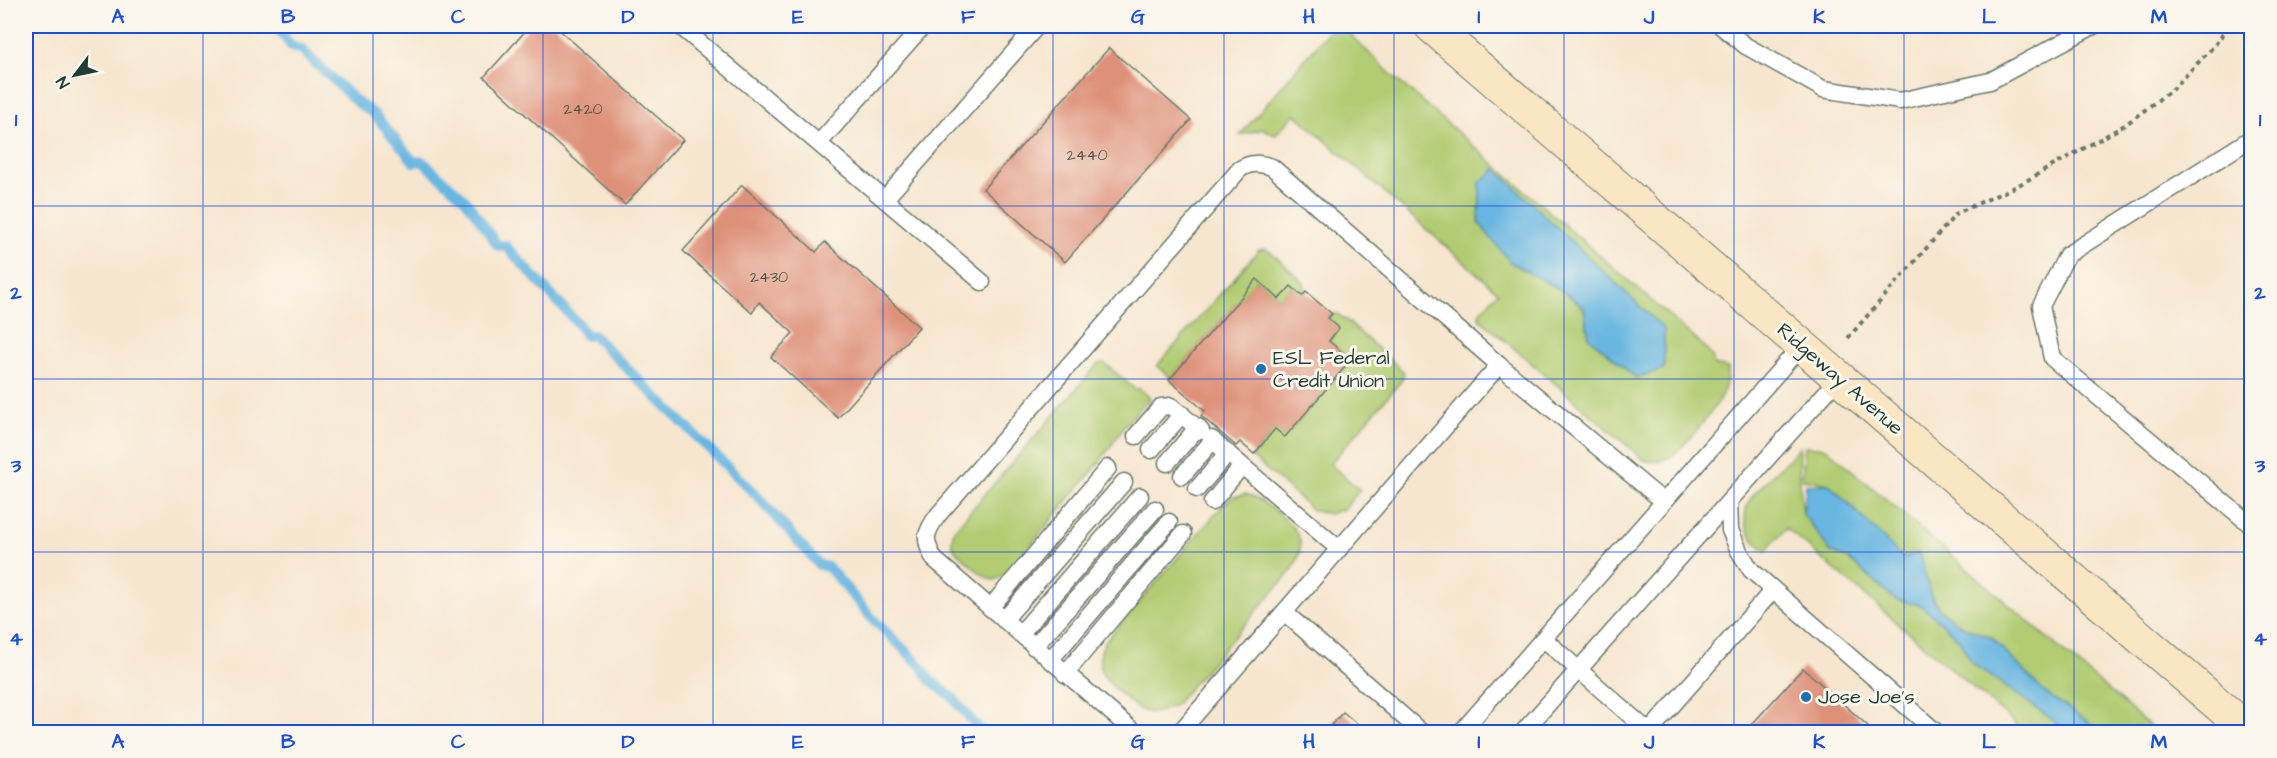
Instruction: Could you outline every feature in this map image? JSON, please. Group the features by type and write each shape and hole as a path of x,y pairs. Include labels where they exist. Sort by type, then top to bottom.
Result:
{"main road":[{"name":"Ridgeway Avenue","path":"1431,26 2250,732"}],"lane":[{"path":"680,26 982,282"},
{"path":"819,143 923,26"},
{"path":"885,199 1037,26"},
{"path":"1721,26 1746,46 1823,89 1900,101 1990,81 2093,26"},
{"path":"2252,138 2067,255 2041,306 2052,358 2252,526"},
{"path":"1134,732 934,559 926,544 928,530 945,506 1247,164 1259,163 1272,167 1499,365 1664,501"},
{"path":"1523,732 1729,501 1821,363"},
{"path":"1461,732 1664,501 1821,363"},
{"path":"1180,732 1499,365"},
{"path":"1136,436 1161,407 1171,406 1339,549"},
{"path":"1151,450 1182,414"},
{"path":"1167,463 1206,434"},
{"path":"1182,476 1206,434"},
{"path":"1197,489 1228,453"},
{"path":"1212,502 1242,466"},
{"path":"990,608 1108,468"},
{"path":"1004,620 1124,482"},
{"path":"1020,634 1140,496"},
{"path":"1729,501 1730,530 1750,570 1936,732"},
{"path":"1034,647 1155,508"},
{"path":"1050,660 1169,522"},
{"path":"1065,674 1184,534"},
{"path":"1544,639 1649,732 1773,590"},
{"path":"1284,612 1421,732"}],"path":[{"path":"1821,363 1957,213 2018,186 2125,124 2174,88 2214,46 2229,26"}],"green space":[{"path":"1333,26 1341,26 1394,77 1699,342 1712,356 1714,365 1728,368 1726,385 1722,394 1700,426 1674,455 1661,461 1644,460 1481,320 1480,312 1498,292 1295,114 1275,135 1264,129 1240,135","holes":["1495,169 1663,329 1589,337 1584,309 1566,293 1510,262"]},
{"path":"1265,249 1304,283 1306,292 1302,296 1291,286 1279,299 1257,279 1171,378 1157,366 1259,250"},
{"path":"1332,314 1337,314 1346,320 1404,372 1402,380 1330,464 1360,490 1344,509 1329,514 1314,511 1252,457 1275,429 1285,437 1351,360 1329,341 1339,329 1328,318"},
{"path":"1104,363 1136,390 1139,388 1150,398 1124,426 1100,462 1006,574 993,580 989,578 971,565 954,548 952,538 954,530 1098,364"},
{"path":"1805,446 1826,448 2157,732 2103,732 2044,692 1992,638 1962,626 1940,610 1931,596 1919,553 1903,558 1829,484 1802,479"},
{"path":"1800,447 1799,478 1803,514 1831,552 1848,559 1896,600 1920,605 1959,640 1972,663 2046,715 2065,732 2025,732 1786,528 1766,551 1755,541 1746,524 1748,503 1763,484"},
{"path":"1246,494 1278,513 1297,534 1300,549 1293,569 1175,705 1162,711 1142,710 1118,692 1103,674 1100,661 1104,643 1223,505 1233,497"}],"water":[{"path":"1496,169 1664,329 1664,369 1636,378 1589,337 1584,308 1566,293 1510,262 1479,223 1480,182"},
{"path":"1829,484 1903,558 1919,553 1931,596 1940,610 1962,626 1992,638 2044,692 2103,732 2065,732 2046,715 1972,663 1959,640 1920,605 1896,600 1848,559 1831,552 1803,514 1806,485"}],"building":[{"path":"530,26 555,26 683,140 625,205 484,77"},
{"path":"1109,48 1191,120 1065,262 983,189"},
{"path":"742,185 816,252 825,242 919,327 838,418 771,357 793,333 759,302 752,313 683,251"},
{"name":"ESL Federal Credit Union","path":"1257,279 1279,299 1291,286 1302,296 1306,292 1332,314 1328,318 1339,328 1329,341 1351,360 1285,437 1275,429 1254,454 1240,442 1236,446 1201,416 1205,411 1169,380"},
{"name":"Jose Joe's","path":"1803,668 1868,726 1863,732 1745,732"},
{"path":"1343,712 1367,732 1325,732"}],"waterway":[{"path":"276,26 292,47 301,49 358,103 373,113 414,162 422,161 466,200 498,246 505,245 579,325 586,336 593,335 756,495 819,565 828,567 872,618 921,666 930,680 952,697 982,732"}],"place":[{"name":"ESL Federal Credit Union","path":"1261,369"},
{"name":"Jose Joe's","path":"1806,697"}]}
